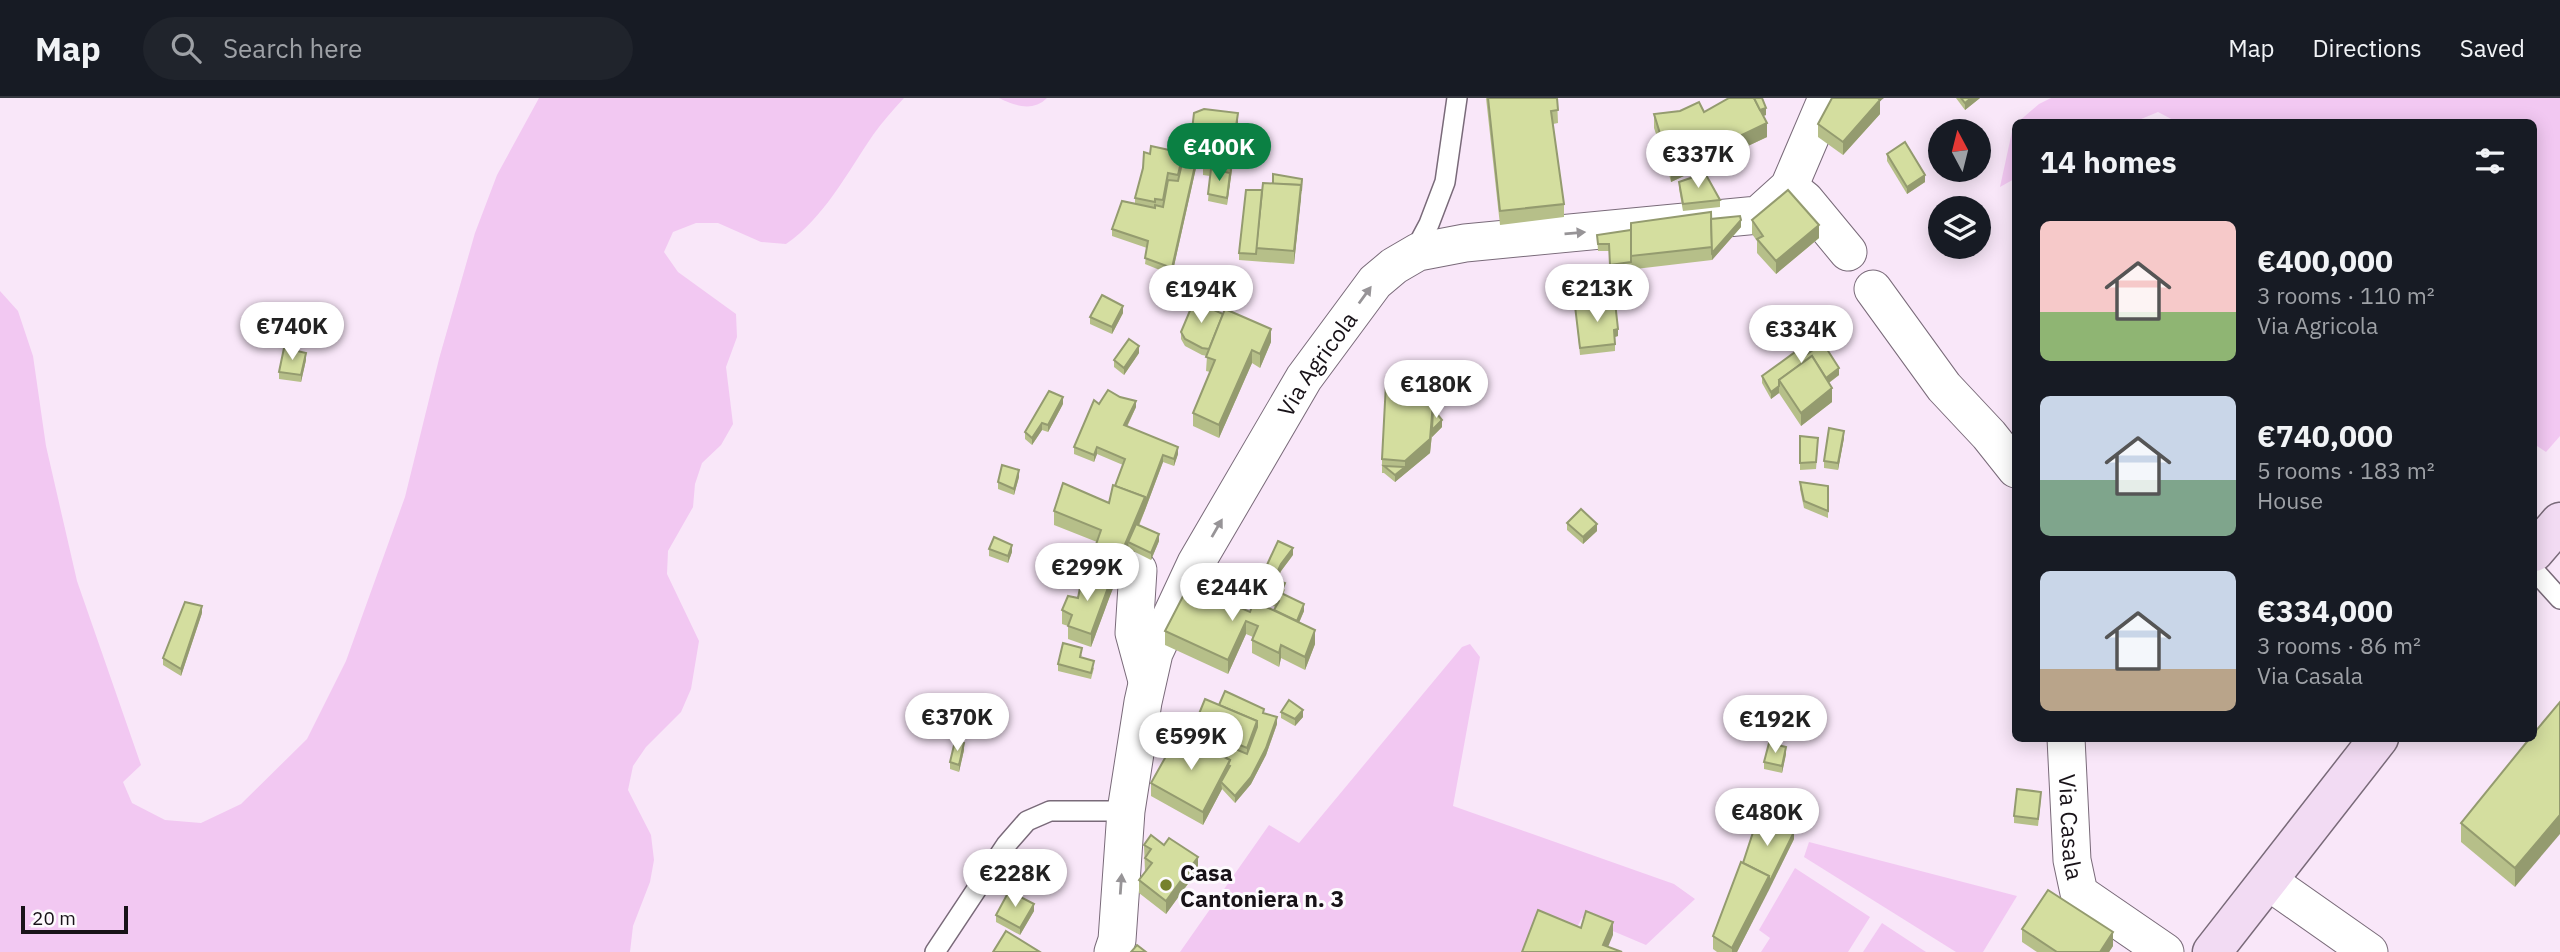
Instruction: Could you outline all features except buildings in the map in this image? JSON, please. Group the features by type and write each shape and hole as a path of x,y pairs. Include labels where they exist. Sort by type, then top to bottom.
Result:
{"main road":[{"path":"2212,952 2376,742"}],"street":[{"name":"Via Agricola","path":"1113,952 1117,940 1126,811 1154,653 1196,563 1304,378 1375,282 1394,266 1418,252 1465,243 1758,215 1789,187 1827,98"},
{"path":"1789,187 1805,200 1848,252"},
{"path":"1873,289 1944,387 2012,464"},
{"path":"1138,570 1134,634 1147,696"},
{"name":"Via Casala","path":"2066,742 2072,860 2079,893 2165,952"},
{"path":"2267,881 2370,952"}],"lane":[{"path":"1412,256 1429,224 1445,181 1457,98"},
{"path":"2544,547 2560,599"},
{"path":"935,952 1006,845 1027,821 1050,811 1126,811"}],"shaded area":[{"path":"539,98 904,98 876,130 823,208 786,244 761,242 718,223 696,223 673,232 664,252 678,272 736,314 737,337 726,367 733,424 721,445 702,463 695,484 693,507 668,551 667,574 699,641 691,689 681,712 646,747 633,766 628,790 651,835 654,860 650,882 633,926 630,952 0,952 0,291 18,311 33,356 46,446 77,581 141,765 123,782 132,803 165,820 201,823 241,804 307,739 346,661 405,497 439,359 475,233 497,175"},
{"path":"999,98 1047,98 1030,106"},
{"path":"2051,98 2560,98 2560,436 2546,452 2537,446 2537,119 2171,119 2158,112 2141,119 2022,119"},
{"path":"2012,132 2012,180 2000,187"},
{"path":"1470,644 1480,657 1453,806 1674,884 1695,899 1646,945 1582,918 1575,931 1536,916 1521,952 1180,952 1269,825 1299,843 1462,647"},
{"path":"1809,842 2017,896 1983,952 1956,952 1804,857"},
{"path":"1795,868 1870,917 1848,952 1761,952 1770,938 1759,930"},
{"path":"1882,923 1926,952 1863,952"}],"place":[{"name":"Casa Cantoniera n. 3","path":"1166,885"}]}
